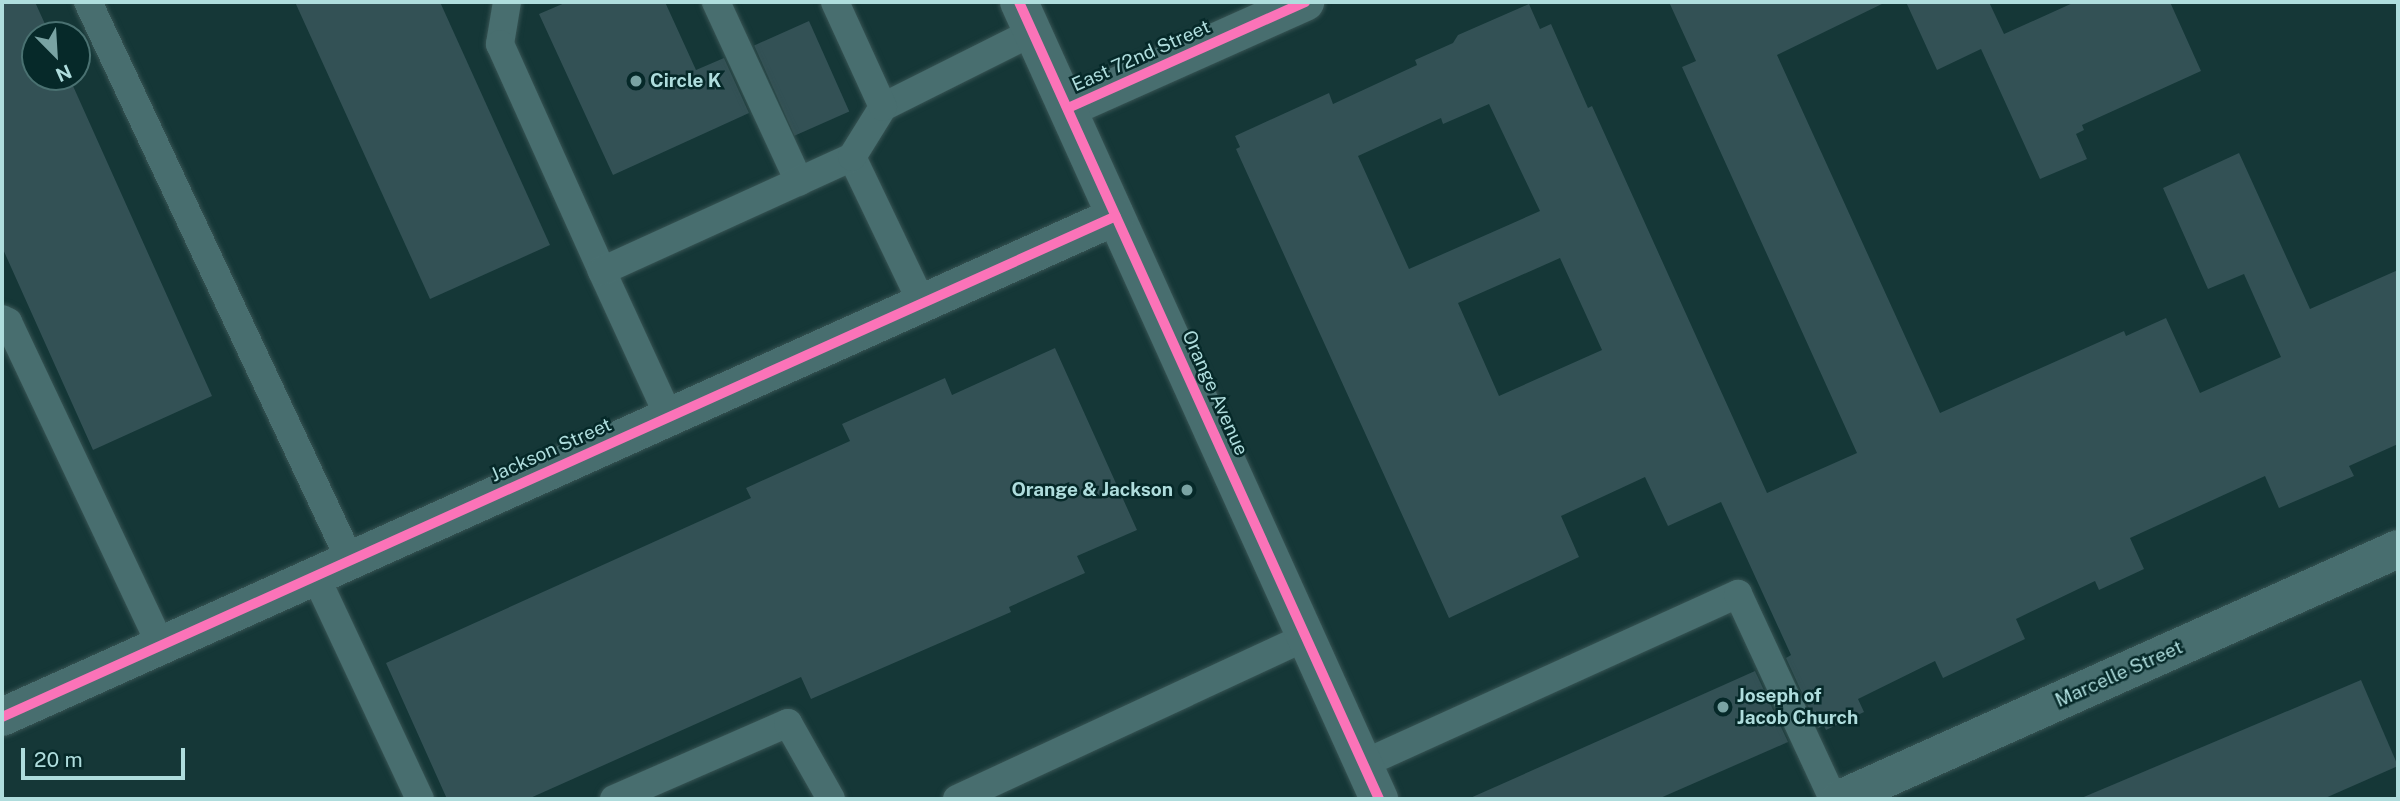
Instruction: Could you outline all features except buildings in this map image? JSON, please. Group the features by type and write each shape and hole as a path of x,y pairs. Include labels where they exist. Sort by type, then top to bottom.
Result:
{"street":[{"name":"East 72nd Street","path":"1068,108 1305,2"},
{"name":"Orange Avenue","path":"1026,17 1379,799"},
{"name":"Jackson Street","path":"2,717 1116,216"},
{"name":"Marcelle Street","path":"1843,798 2398,549"}],"lane":[{"path":"88,2 350,560"},
{"path":"507,2 500,44 669,416"},
{"path":"716,2 799,182"},
{"path":"835,2 883,107"},
{"path":"602,271 852,157 883,107 1026,17"},
{"path":"852,157 922,303"},
{"path":"2,319 8,322 161,645"},
{"path":"316,575 420,799"},
{"path":"1363,764 1738,594 1843,798"},
{"path":"957,799 1306,637"},
{"path":"614,799 788,723 831,799"}],"cycle path":[{"path":"1019,2 1379,799"},
{"path":"1068,108 1305,2"},
{"path":"2,717 1116,216"}],"place":[{"name":"Circle K","path":"636,81"},
{"name":"Orange & Jackson","path":"1187,490"},
{"name":"Joseph of Jacob Church","path":"1723,707"}]}
